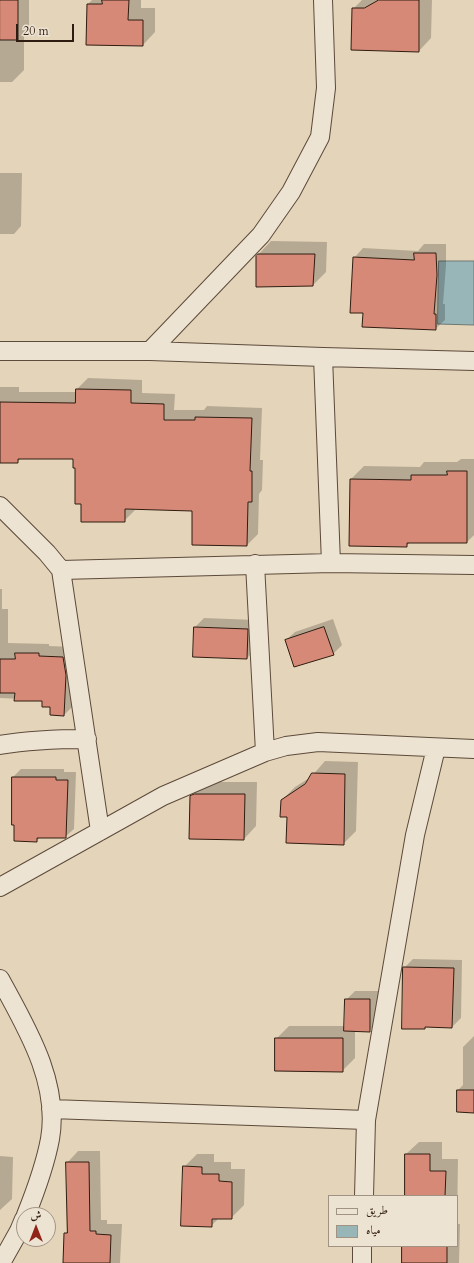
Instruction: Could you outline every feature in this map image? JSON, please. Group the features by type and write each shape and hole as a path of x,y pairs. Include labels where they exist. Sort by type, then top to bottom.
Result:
{"street":[{"path":"150,351 261,235 291,192 320,137 326,88 323,0"},
{"path":"0,351 150,351 474,361"},
{"path":"323,357 331,562"},
{"path":"0,506 47,553 61,570 100,831"},
{"path":"61,570 331,562 474,565"},
{"path":"255,564 265,752"},
{"path":"0,745 56,738 87,740"},
{"path":"0,887 163,796 265,752 286,746 318,742 474,749"},
{"path":"364,1195 366,1120 415,835 436,748"},
{"path":"0,979 32,1038 45,1073 51,1109 50,1139 39,1182 29,1207"},
{"path":"51,1109 366,1120"},
{"path":"1,1263 16,1236"},
{"path":"362,1247 362,1263"}],"water":[{"path":"439,261 474,261 474,325 438,324"}],"building":[{"path":"0,0 18,0 18,40 0,40"},
{"path":"102,0 129,0 128,20 143,20 143,46 86,45 87,4 102,4"},
{"path":"379,0 419,0 419,52 351,50 352,8 364,8"},
{"path":"414,253 436,253 437,275 434,314 436,314 436,330 362,327 363,313 350,313 353,257 414,260"},
{"path":"258,254 315,254 313,286 256,287 256,256"},
{"path":"76,389 131,390 131,403 164,404 164,420 195,420 195,417 252,418 250,471 252,471 252,502 248,502 247,546 192,545 192,511 125,509 125,522 81,522 81,504 75,504 75,468 73,468 73,459 18,459 18,463 0,463 0,402 75,403"},
{"path":"447,471 467,471 467,543 407,543 407,547 349,546 350,479 411,480 411,475 447,475"},
{"path":"194,627 248,629 247,659 193,657"},
{"path":"324,627 334,655 294,667 285,640"},
{"path":"15,653 39,653 39,656 63,657 66,675 64,716 50,715 50,707 42,707 42,701 14,701 15,693 0,693 0,659 15,659"},
{"path":"312,773 345,774 344,845 286,843 287,817 280,817 281,800 305,784"},
{"path":"12,777 56,777 56,780 68,780 66,838 37,838 37,842 14,841 14,825 12,825"},
{"path":"195,794 245,794 244,840 189,839 190,796"},
{"path":"403,967 454,968 452,1028 425,1027 425,1029 402,1029"},
{"path":"345,999 370,999 370,1032 344,1031"},
{"path":"275,1038 343,1038 343,1072 275,1071"},
{"path":"457,1090 474,1090 474,1113 457,1112"},
{"path":"405,1154 430,1154 430,1171 446,1171 445,1195 405,1195"},
{"path":"66,1162 89,1162 90,1231 96,1231 96,1234 111,1235 110,1263 63,1263 64,1233 67,1233"},
{"path":"183,1166 202,1167 202,1174 219,1174 219,1181 232,1182 232,1219 212,1219 212,1227 181,1226"},
{"path":"402,1247 447,1247 447,1263 402,1263"}]}
